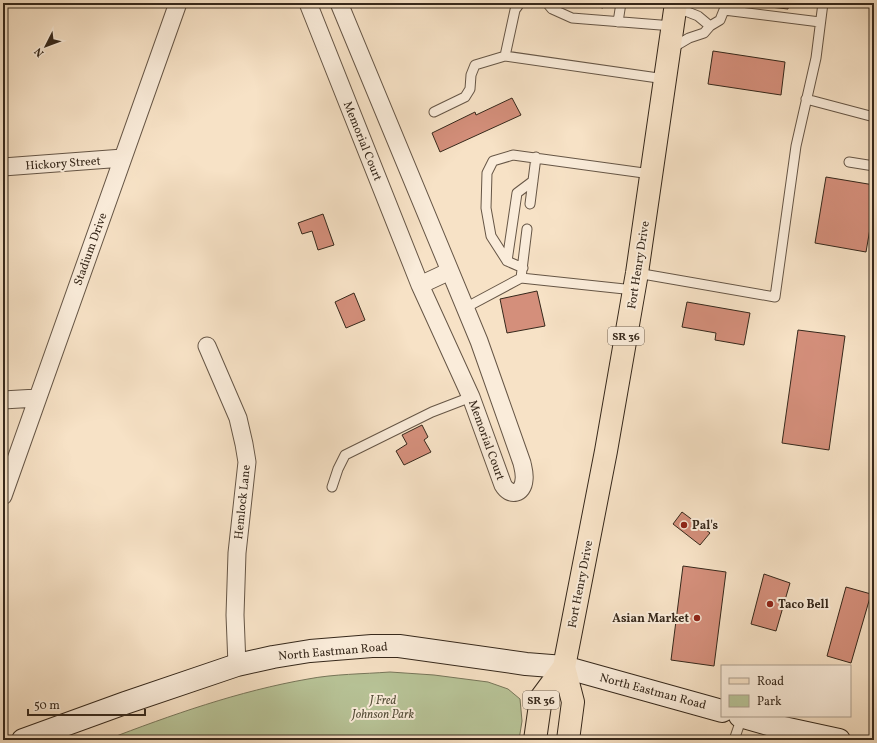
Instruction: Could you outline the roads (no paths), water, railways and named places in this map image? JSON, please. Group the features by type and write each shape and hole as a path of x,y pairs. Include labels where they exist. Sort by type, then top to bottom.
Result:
{"main road":[{"name":"Fort Henry Drive","path":"535,740 542,698 564,667 606,451 636,282 675,12"},
{"name":"North Eastman Road","path":"23,740 237,665 310,651 372,646 399,646 526,664 564,667 721,710"},
{"name":"Fort Henry Drive","path":"564,667 574,702 568,740"},
{"name":"North Eastman Road","path":"743,717 778,730 839,740"}],"street":[{"name":"Stadium Drive","path":"3,496 178,3"},
{"name":"Memorial Court","path":"308,3 420,285 471,397 503,485 505,489 510,492 519,492 524,480 522,463 479,341 339,3"},
{"name":"Hickory Street","path":"3,167 123,158"},
{"path":"420,285 450,271"},
{"name":"Hemlock Lane","path":"207,346 238,418 247,462 237,560 235,615 237,665"},
{"path":"3,400 37,398"}],"lane":[{"path":"505,56 515,10 520,3"},
{"path":"547,3 552,8 572,18 618,22 675,12 698,16 710,26"},
{"path":"618,22 622,3"},
{"path":"465,308 521,278 636,282 775,297 796,146 816,58 823,3"},
{"path":"669,49 689,38 704,33 710,26 720,20 724,7 820,22"},
{"path":"434,112 465,97 470,89 471,75 475,65 505,56 665,79"},
{"path":"806,99 874,117"},
{"path":"523,268 507,260 491,236 486,208 487,173 493,161 513,155 651,174"},
{"path":"530,204 536,157"},
{"path":"849,162 874,166"},
{"path":"507,260 517,193 533,180"},
{"path":"521,278 527,229"},
{"path":"332,486 345,455 432,412 471,397"},
{"path":"734,740 735,717"}],"place":[{"name":"Pal's","path":"684,525"},
{"name":"Taco Bell","path":"770,604"},
{"name":"Asian Market","path":"697,618"}],"park label":[{"name":"J Fred Johnson Park","path":"383,707"}]}
